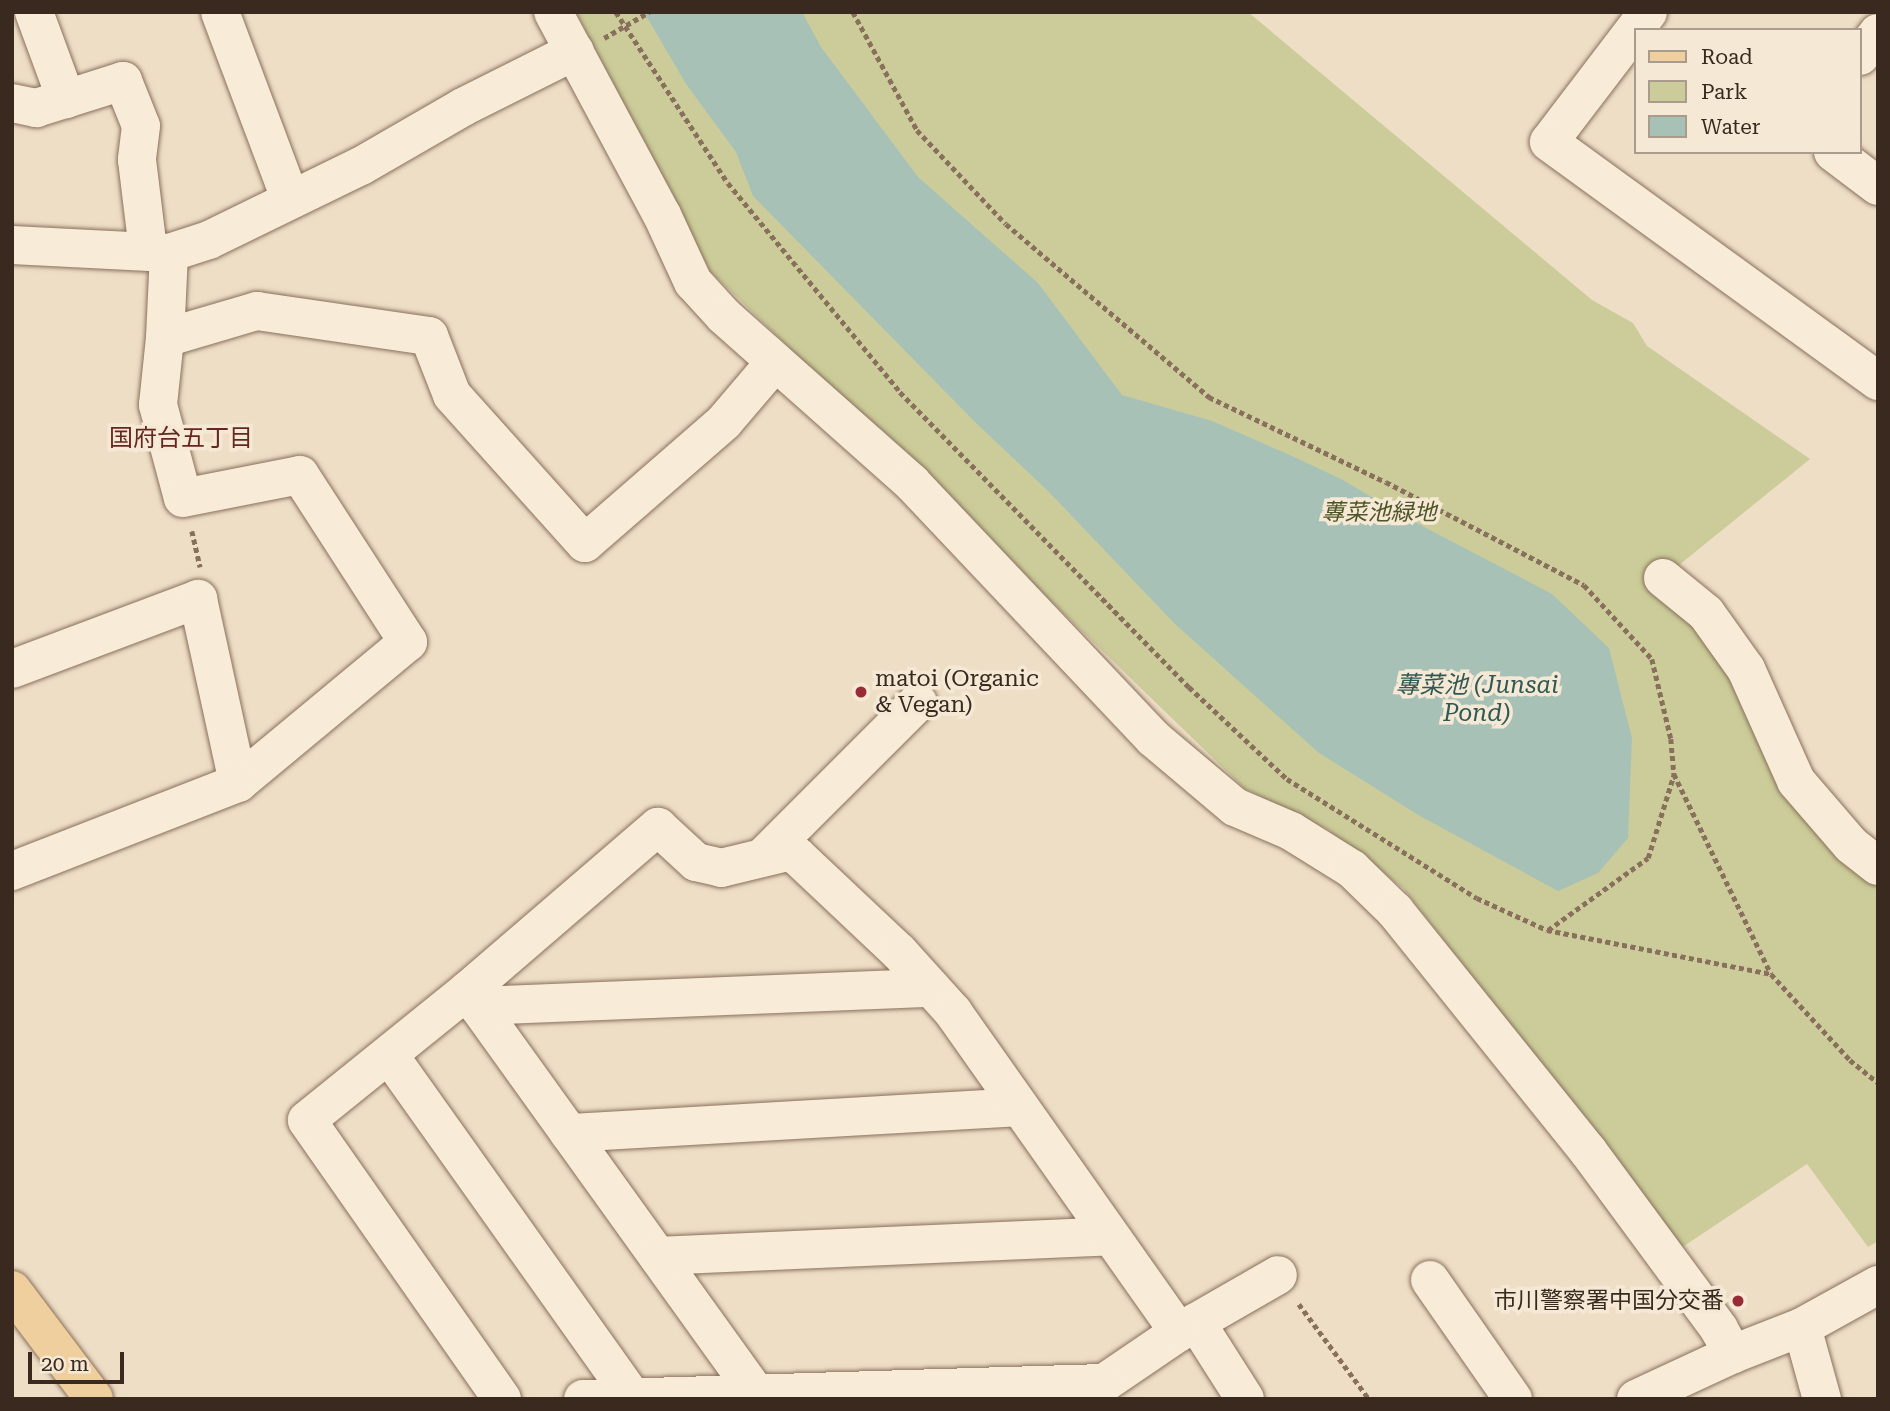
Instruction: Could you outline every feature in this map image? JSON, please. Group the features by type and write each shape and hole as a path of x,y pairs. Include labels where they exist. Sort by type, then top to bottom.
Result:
{"main road":[{"path":"12,1290 94,1399"}],"street":[{"path":"34,12 66,99"},
{"path":"220,12 285,202"},
{"path":"553,12 662,215 693,282 724,316 912,483 1153,738 1235,807 1291,831 1352,869 1395,911 1588,1151 1719,1329 1733,1354"},
{"path":"1636,28 1648,12 1668,28"},
{"path":"1634,30 1549,142 1878,381"},
{"path":"1862,53 1878,33"},
{"path":"12,245 158,251 209,240 361,166 463,107 575,51"},
{"path":"12,103 36,108 123,81 141,126 137,160 158,251 165,338 158,405 183,498 300,475 408,642 238,783 12,871"},
{"path":"1836,154 1878,186"},
{"path":"165,338 257,311 429,336 452,394 585,543 724,422 775,362"},
{"path":"1663,578 1706,613 1746,669 1796,781 1851,845 1878,866"},
{"path":"12,669 198,599 238,783"},
{"path":"763,857 918,702"},
{"path":"493,1395 307,1120 389,1055 472,998 658,827 696,862 721,869 787,852 797,856 899,952 953,1012 1110,1236 1245,1399"},
{"path":"472,998 931,988"},
{"path":"472,998 757,1394"},
{"path":"389,1055 637,1398"},
{"path":"569,1133 1019,1107"},
{"path":"658,1256 1110,1236"},
{"path":"583,1399 757,1394 1092,1391 1187,1327 1278,1275"},
{"path":"1430,1280 1513,1399"},
{"path":"1636,1399 1733,1354 1802,1327 1878,1285"},
{"path":"1802,1327 1822,1399"}],"path":[{"path":"616,12 728,183 900,392 1189,687 1287,779 1478,898 1547,930 1771,974"},
{"path":"625,27 649,12"},
{"path":"853,12 917,130 1006,224 1209,397 1385,482 1584,585 1652,659 1671,738 1674,774 1771,974 1850,1060 1878,1083"},
{"path":"183,498 200,562 198,599"},
{"path":"1547,930 1648,858 1674,774"},
{"path":"1278,1275 1369,1399"}],"green space":[{"name":"蓴菜池緑地","path":"576,12 1248,12 1592,300 1633,323 1647,346 1810,459 1663,578 1706,613 1796,781 1878,850 1878,1241 1868,1247 1807,1164 1678,1250 1594,1132 1403,888 1327,829 1244,788 710,271"}],"water":[{"name":"蓴菜池 (Junsai Pond)","path":"644,12 802,12 821,47 918,177 1038,283 1122,395 1212,421 1292,456 1343,480 1407,518 1552,594 1609,648 1632,738 1628,838 1598,873 1558,891 1420,816 1319,753 1175,624 1048,491 975,422 753,196 736,152 686,84"}],"place":[{"name":"matoi (Organic & Vegan)","path":"861,692"},
{"name":"市川警察署中国分交番","path":"1738,1301"}],"district":[{"name":"国府台五丁目","path":"181,439"}]}
